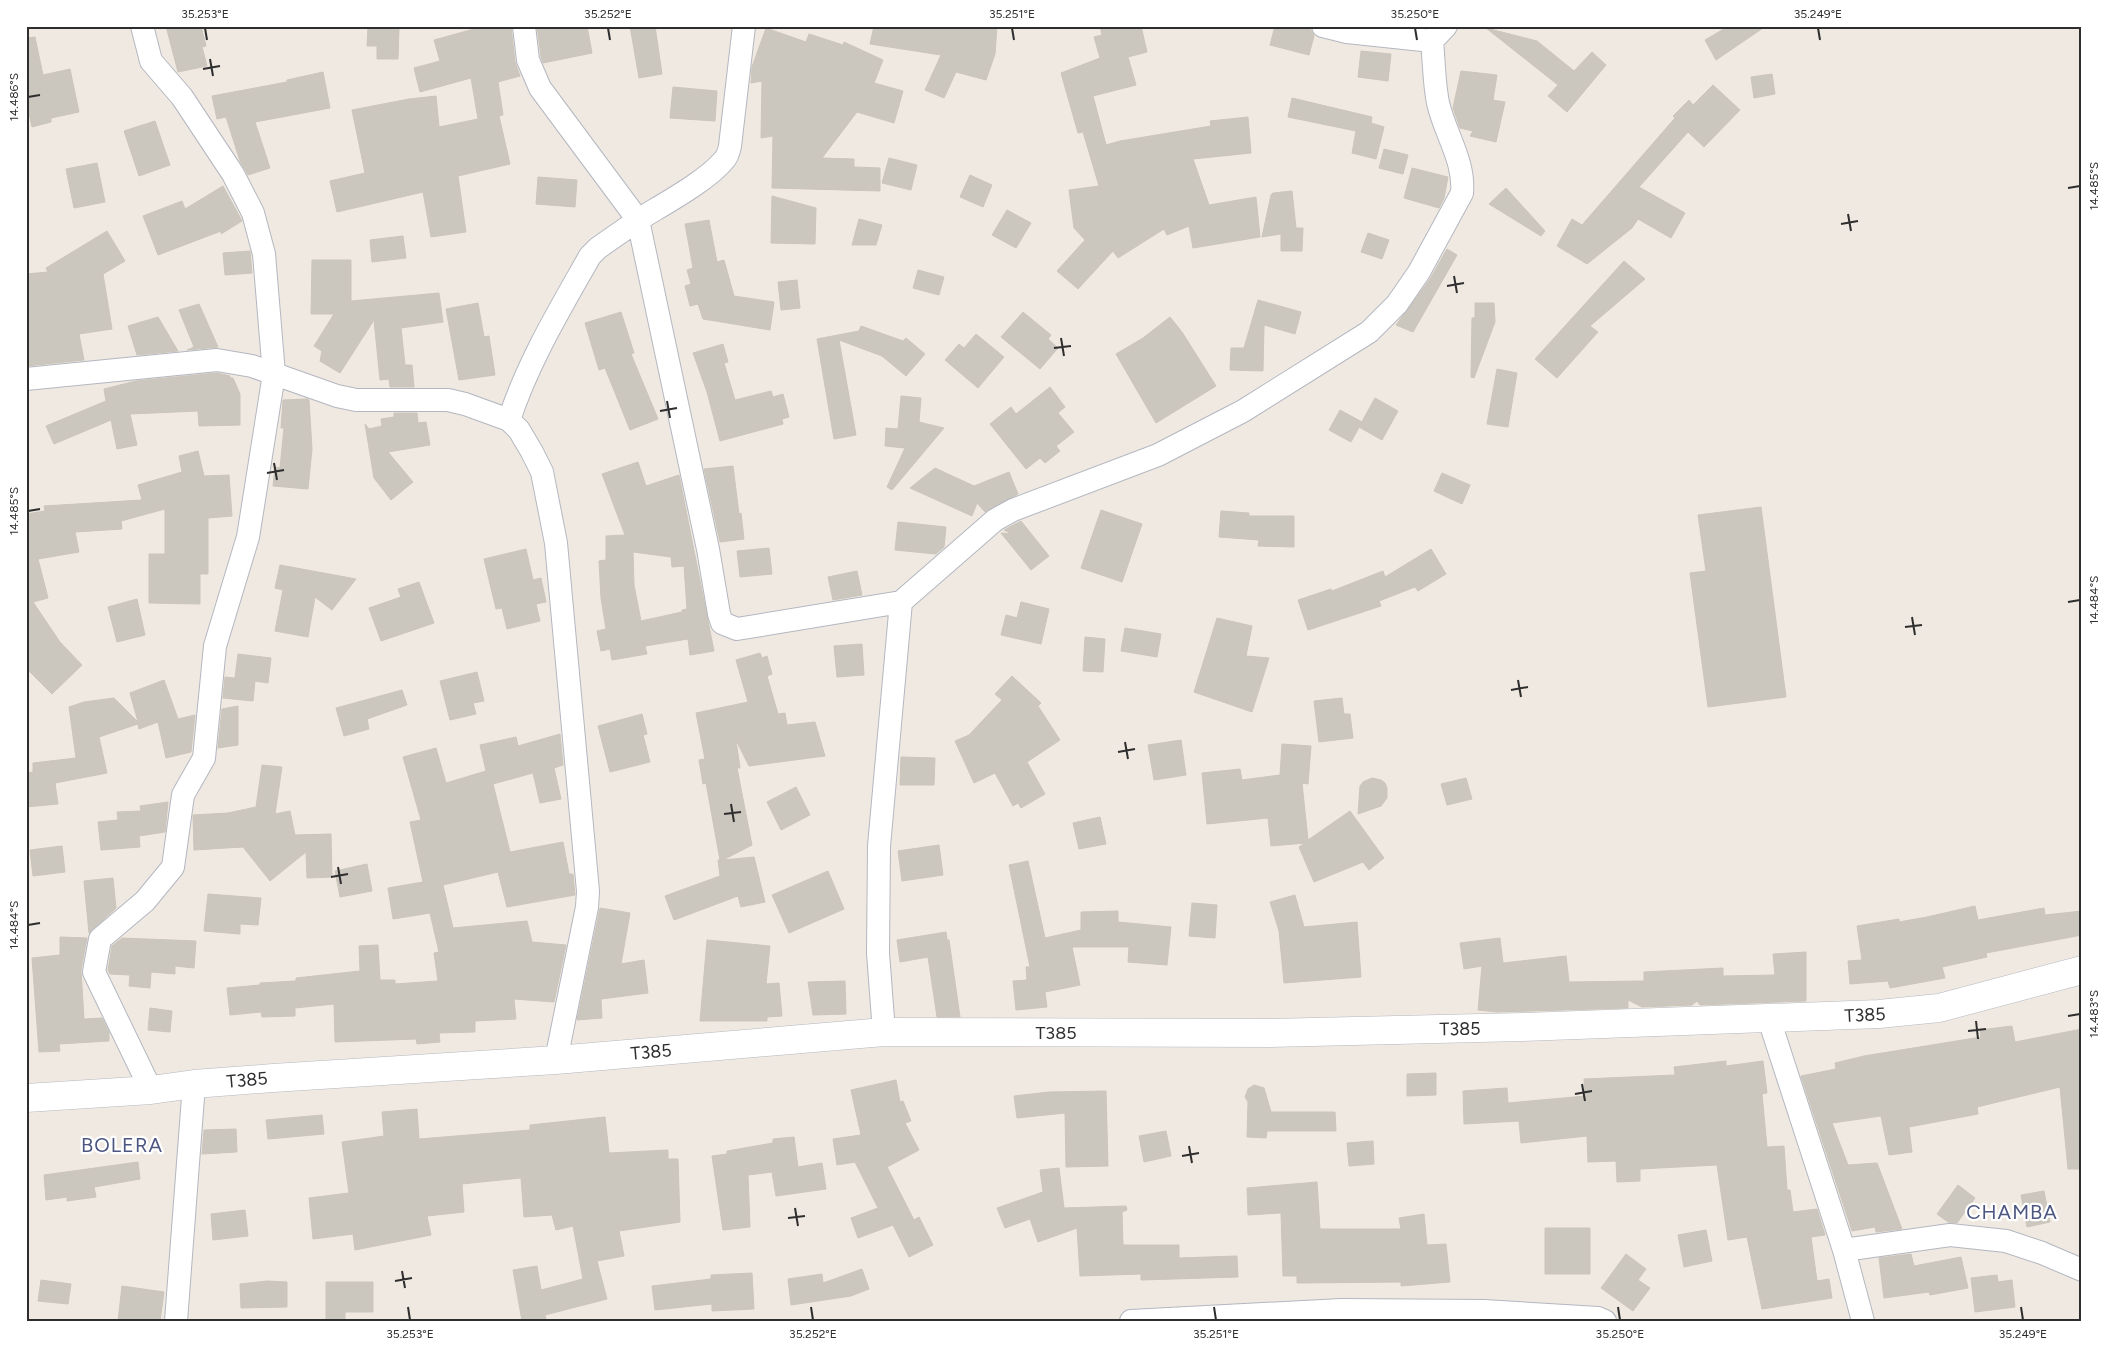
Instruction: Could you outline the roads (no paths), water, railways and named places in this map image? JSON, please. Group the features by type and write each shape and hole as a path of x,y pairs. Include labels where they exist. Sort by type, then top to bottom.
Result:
{"street":[{"path":"142,26 151,61 182,97 233,174 253,213 264,254 274,374 248,537 215,646 204,758 183,795 173,867 145,901 100,939 94,972 151,1090"},
{"path":"524,26 528,60 540,88 638,220 722,623 738,629 901,602 995,520 1013,510 1158,455 1243,411 1368,332 1398,304 1419,272 1462,193 1463,179 1459,162 1438,102 1439,34 1347,32 1323,26"},
{"path":"509,420 516,398 554,318 590,256 598,248 638,220 717,168 726,158 730,146 744,26"},
{"path":"26,379 217,360 252,366 337,396 356,400 448,400 466,404 509,420 519,430 542,472 555,534 588,891 587,906 556,1060"},
{"path":"884,1032 878,953 880,846 901,602"},
{"name":"T385","path":"26,1098 151,1090 194,1084 556,1060 884,1032 1270,1033 1769,1019 1879,1014 1939,1008 2082,970"},
{"path":"1769,1019 1844,1250 1863,1321"},
{"path":"176,1321 194,1084"},
{"path":"1844,1250 1950,1235 2006,1241 2042,1253 2082,1270"},
{"path":"1131,1321 1484,1311 1598,1318 1605,1321"}],"district":[{"name":"BOLERA","path":"122,1145"},
{"name":"CHAMBA","path":"2012,1212"}]}
